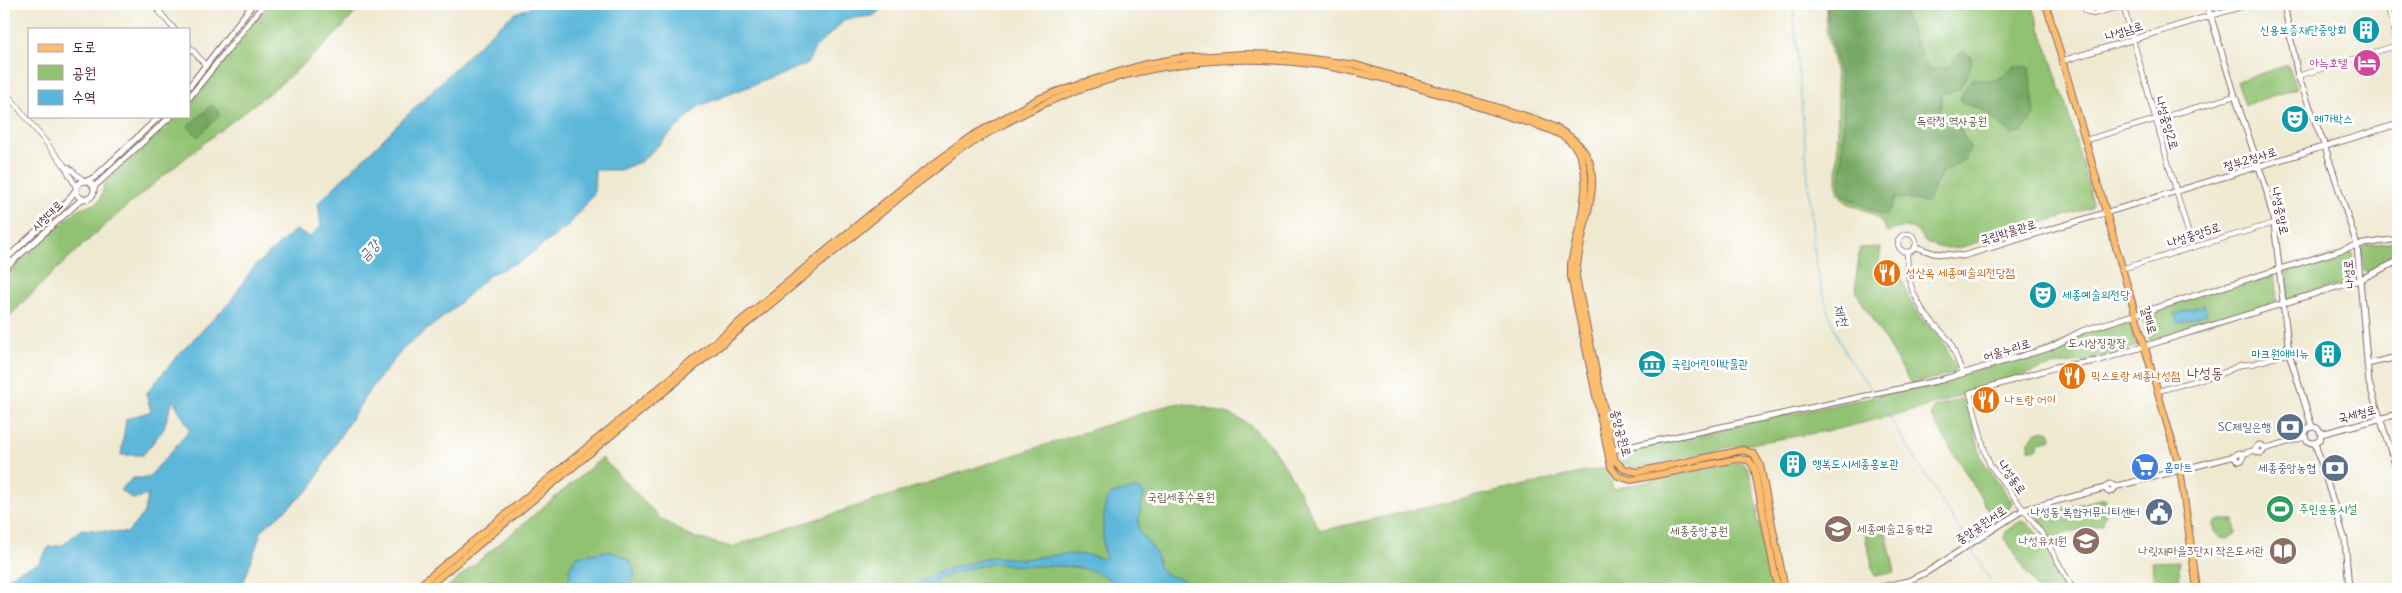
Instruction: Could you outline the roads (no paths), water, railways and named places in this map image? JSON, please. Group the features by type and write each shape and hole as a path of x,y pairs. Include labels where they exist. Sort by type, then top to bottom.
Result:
{"main road":[{"name":"갈매로","path":"2046,4 2180,469 2197,589"},
{"path":"415,589 906,184 970,137 1038,99 1085,81 1140,66 1180,58 1243,54 1283,55 1356,65 1552,127 1568,140 1587,164"},
{"path":"425,589 910,189 973,142 1040,105 1111,78 1143,71 1211,61 1273,61 1355,72 1531,120"},
{"name":"중앙공원로","path":"1587,164 1593,180 1592,194 1577,258 1576,277 1616,461 1619,466 1637,472 1743,450 1754,454 1760,465 1785,589"},
{"name":"중앙공원로","path":"1587,164 1586,192 1571,264 1571,276 1611,467 1618,476 1630,480 1737,459 1749,460 1754,467 1779,589"}],"street":[{"path":"152,4 173,28"},
{"path":"190,86 254,4"},
{"path":"190,97 253,15 264,4"},
{"path":"2083,4 2086,11 2091,14 2126,5"},
{"name":"나성중앙로","path":"2207,4 2235,96 2260,166 2274,223 2289,353 2312,427"},
{"name":"나성남로","path":"2062,61 2249,4"},
{"name":"나성로","path":"2284,4 2298,76 2325,147 2357,245 2368,384 2398,474"},
{"path":"2298,76 2398,45 2387,4"},
{"name":"나성중앙2로","path":"2126,5 2133,39 2155,120 2192,246"},
{"path":"190,47 206,66"},
{"path":"4,90 58,157 94,187"},
{"path":"2086,140 2235,96"},
{"path":"4,108 12,101"},
{"path":"76,189 85,181 95,177 158,118"},
{"path":"58,157 82,199 91,197 94,187 169,118"},
{"name":"정부2청사로","path":"2106,212 2398,124"},
{"name":"시청대로","path":"4,261 66,203 76,189"},
{"name":"시청대로","path":"4,269 82,199"},
{"name":"국립박물관로","path":"1916,246 1933,253 1962,256 2106,212"},
{"name":"나성중앙5로","path":"2121,269 2192,246 2274,223"},
{"path":"1909,234 1914,237 1916,246 1907,252 1898,246 1899,240 1903,235 1909,234"},
{"name":"어울누리로","path":"1613,450 1825,406 1963,374 2049,348 2082,331 2279,269 2357,245 2398,239"},
{"path":"1907,252 1908,275 1913,292 1924,313 1950,342 1963,374"},
{"path":"1970,393 2056,367 2097,361 2359,280 2398,261"},
{"path":"2158,391 2223,373 2240,365 2252,364 2289,353"},
{"path":"2366,364 2398,357"},
{"name":"나성동로","path":"1970,393 1990,465 2053,550 2072,589"},
{"name":"국세청로","path":"2321,434 2398,414"},
{"path":"2312,427 2319,429 2321,434 2321,438 2315,443 2310,443 2305,438 2305,432 2312,427"},
{"path":"2180,469 2256,450 2260,445 2264,449 2305,438"},
{"path":"2315,443 2345,540 2349,589"},
{"name":"중앙공원서로","path":"1873,589 1908,581 1927,572 2023,510 2106,488 2110,484 2114,487 2180,469"}],"water":[{"name":"금강","path":"540,4 887,4 873,16 846,19 816,47 807,64 699,106 642,161 620,170 595,170 594,194 569,225 523,260 491,274 447,314 403,349 367,394 335,444 311,488 262,530 243,584 238,589 4,589 4,581 21,570 38,564 49,547 63,545 81,529 127,533 144,513 148,495 133,499 120,490 133,478 148,478 190,430 173,400 163,430 143,455 121,455 126,419 151,411 146,394 178,355 230,302 252,269 295,230 310,237 321,226 318,203 493,31 515,13"},
{"path":"2204,305 2207,314 2178,323 2175,314"},
{"path":"1132,489 1141,490 1144,493 1139,518 1140,532 1155,551 1160,568 1166,574 1184,580 1191,589 1116,589 1109,580 1099,573 1087,569 1059,566 990,564 966,569 923,586 907,589 941,571 991,557 1023,559 1066,554 1088,555 1105,559 1107,557 1104,555 1103,534 1106,501 1111,494"},
{"path":"606,551 621,555 632,564 634,575 632,582 626,589 570,589 569,568 577,556"}],"waterway":[{"name":"제천","path":"1793,4 1814,249 1819,276 1829,315 1839,340 1848,357 1874,393"},
{"name":"제천","path":"1876,396 1968,543"},
{"name":"제천","path":"1971,547 1995,589"}],"place":[{"name":"신용보증재단중앙회","path":"2366,30"},
{"name":"아늑호텔","path":"2367,63"},
{"name":"메가박스","path":"2295,119"},
{"name":"성산옥 세종예술의전당점","path":"1887,273"},
{"name":"세종예술의전당","path":"2043,295"},
{"name":"마크원애비뉴","path":"2328,354"},
{"name":"국립어린이박물관","path":"1652,364"},
{"name":"믹스토랑 세종나성점","path":"2072,376"},
{"name":"나트랑 어이","path":"1986,400"},
{"name":"SC제일은행","path":"2290,427"},
{"name":"행복도시세종홍보관","path":"1793,464"},
{"name":"홈마트","path":"2145,467"},
{"name":"세종중앙농협","path":"2335,468"},
{"name":"주민운동시설","path":"2280,509"},
{"name":"나성동 복합커뮤니티센터","path":"2159,512"},
{"name":"세종예술고등학교","path":"1838,529"},
{"name":"나성유치원","path":"2086,541"},
{"name":"나릿재마을3단지 작은도서관","path":"2283,551"}],"district":[{"name":"나성동","path":"2205,373"}],"park label":[{"name":"독락정 역사공원","path":"1952,121"},
{"name":"도시상징광장","path":"2097,343"},
{"name":"국립세종수목원","path":"1181,497"},
{"name":"세종중앙공원","path":"1699,531"}]}
